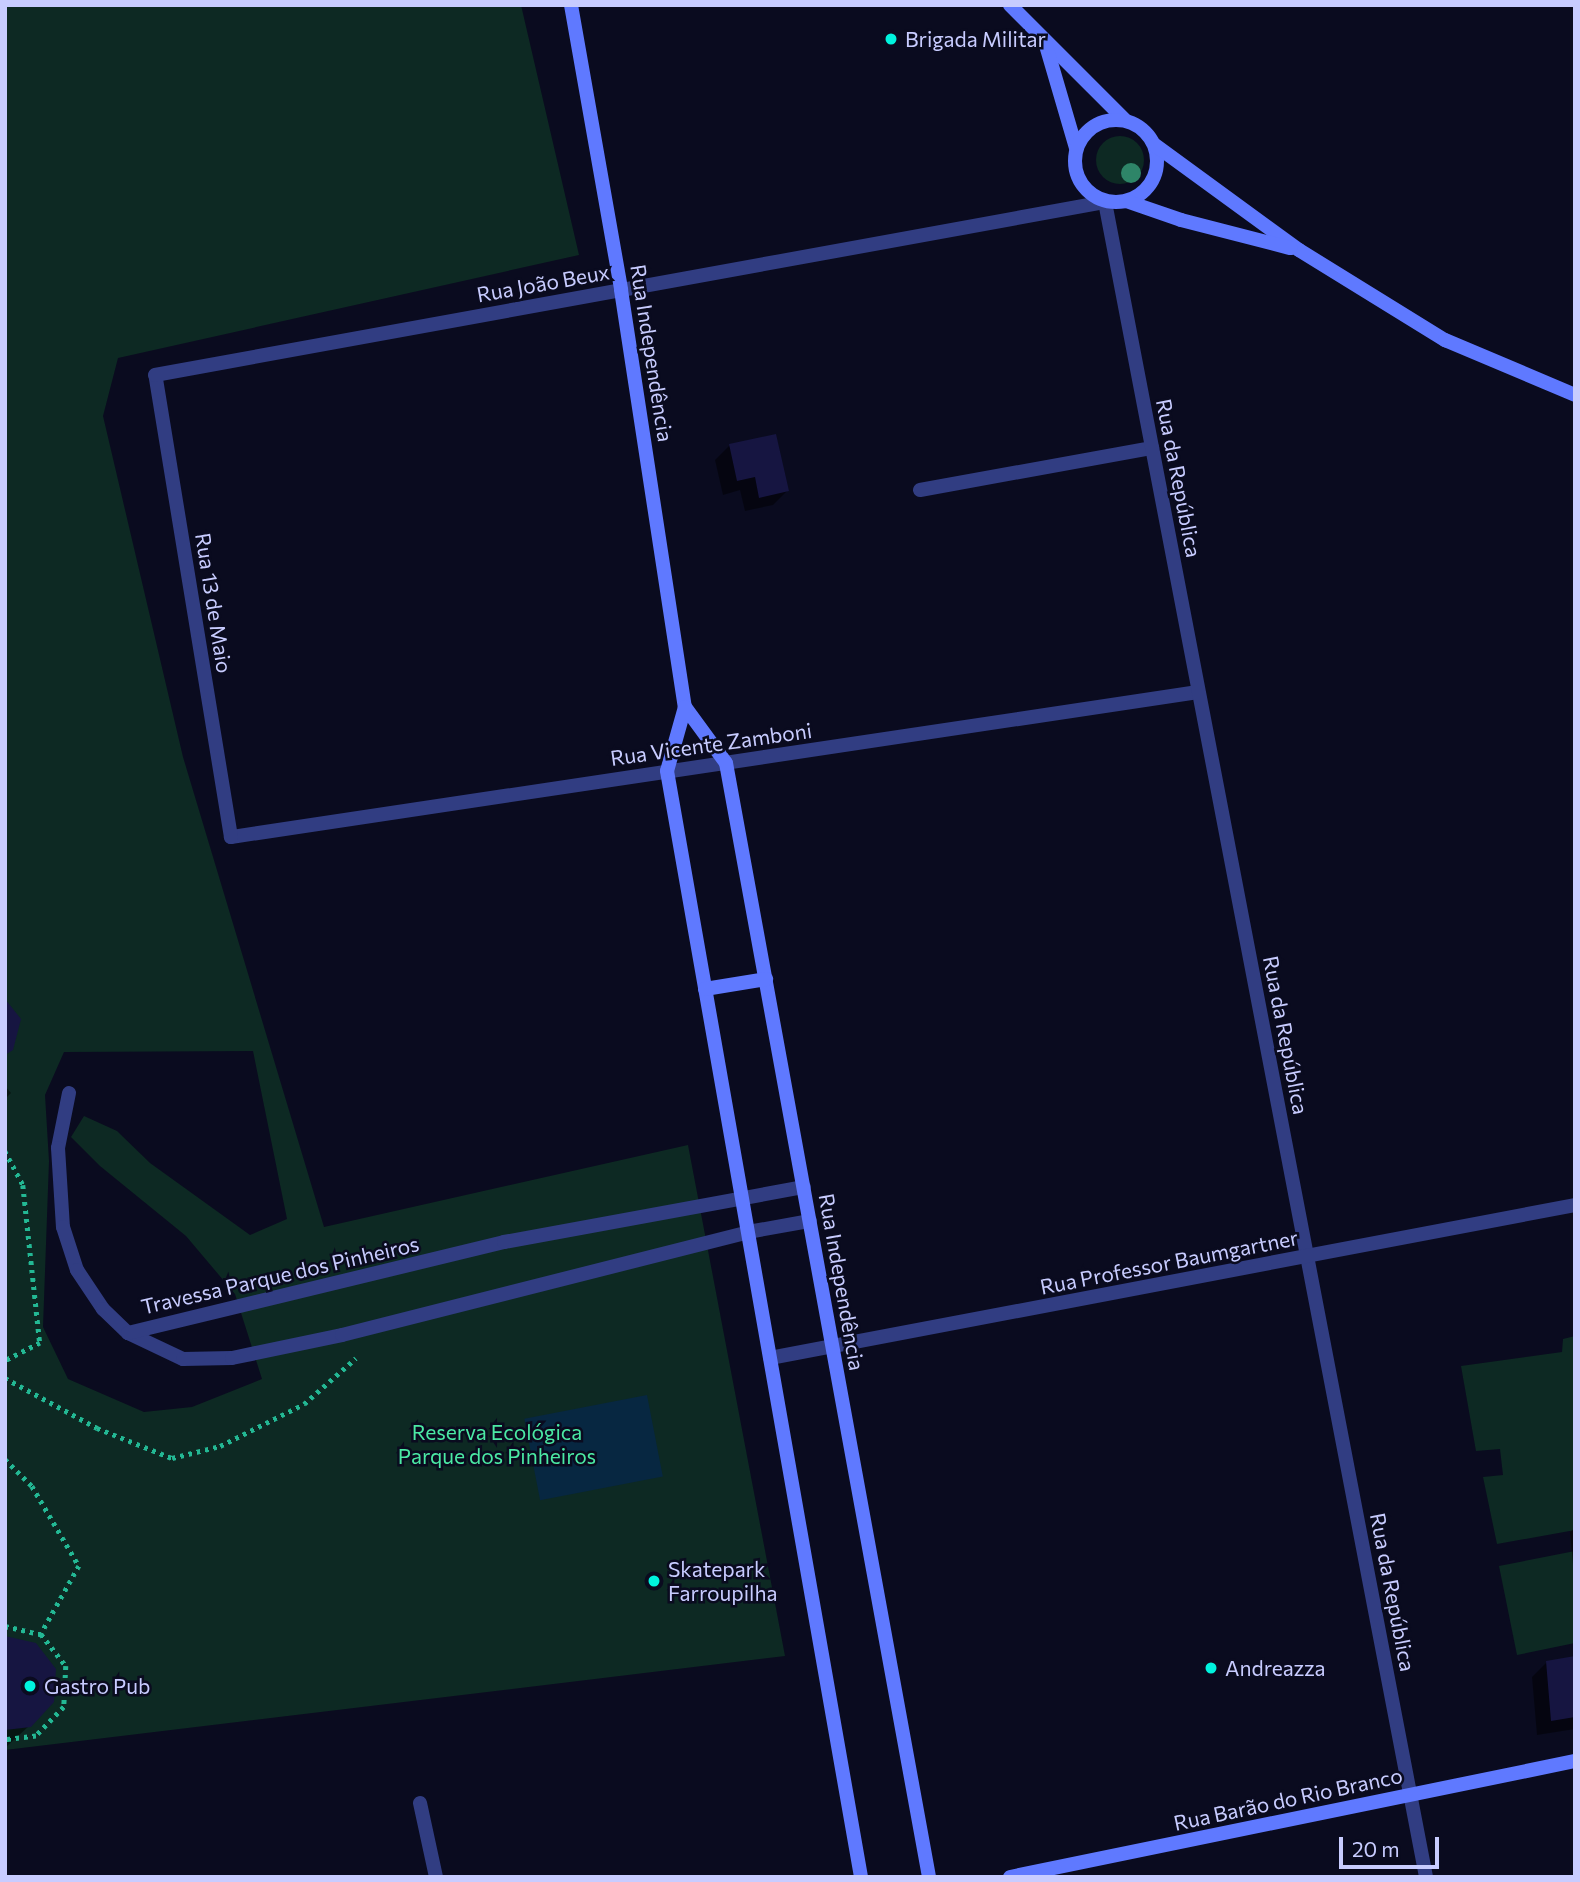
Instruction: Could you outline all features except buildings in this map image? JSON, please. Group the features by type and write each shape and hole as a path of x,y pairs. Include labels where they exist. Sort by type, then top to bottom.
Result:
{"street":[{"name":"Rua Independência","path":"571,5 621,290 685,707 667,771 861,1877"},
{"path":"1010,5 1125,120 1138,126 1155,145 1299,250 1445,340 1575,395"},
{"path":"1043,37 1076,148 1074,163 1077,177 1085,190 1105,202 1126,201 1144,194 1153,183 1158,159 1155,145"},
{"path":"1076,148 1094,126 1107,121 1125,120"},
{"path":"1126,201 1181,220 1299,250"},
{"name":"Rua João Beux","path":"155,375 1105,202"},
{"name":"Rua da República","path":"1105,202 1426,1877"},
{"name":"Rua 13 de Maio","path":"155,375 230,837"},
{"path":"920,489 1152,448"},
{"name":"Rua Vicente Zamboni","path":"230,837 1198,692"},
{"name":"Rua Independência","path":"685,707 726,763 929,1877"},
{"path":"705,989 766,979"},
{"path":"69,1093 58,1148 63,1227 77,1270 103,1309 128,1333"},
{"name":"Travessa Parque dos Pinheiros","path":"128,1333 504,1242 804,1187"},
{"name":"Rua Professor Baumgartner","path":"770,1358 1575,1205"},
{"name":"Travessa Parque dos Pinheiros","path":"128,1333 183,1359 232,1359 396,1322 748,1232 810,1221"},
{"name":"Rua Barão do Rio Branco","path":"1010,1877 1575,1761"},
{"path":"420,1803 436,1877"}],"path":[{"path":"5,1151 23,1185 40,1343 5,1361"},
{"path":"5,1378 97,1427 172,1458 220,1446 304,1404 365,1349"},
{"path":"5,1459 32,1486 79,1566 41,1634"},
{"path":"5,1626 41,1634 66,1666 64,1707 36,1736 5,1740"}],"green space":[{"name":"Reserva Ecológica Parque dos Pinheiros","path":"5,5 521,5 579,255 118,358 103,416 183,757 324,1227 688,1145 785,1656 5,1750","holes":["253,1051 287,1219 250,1235 150,1163 117,1131 84,1116 71,1137 100,1166 186,1236 235,1294 262,1379 192,1407 144,1412 68,1379 43,1327 49,1161 45,1095 64,1052"]},
{"path":"1120,136 1129,137 1137,143 1143,151 1143,169 1137,177 1129,183 1120,184 1111,183 1103,177 1097,169 1096,160 1097,151 1103,143 1111,137"},
{"path":"1575,1336 1575,1530 1497,1544 1483,1477 1503,1475 1500,1449 1476,1451 1461,1366 1562,1352 1563,1339"},
{"path":"1575,1551 1575,1643 1517,1655 1499,1566"}],"water":[{"path":"647,1395 663,1476 540,1500 524,1419"}],"place":[{"name":"Brigada Militar","path":"891,39"},
{"name":"Skatepark Farroupilha","path":"654,1581"},
{"name":"Andreazza","path":"1211,1668"},
{"name":"Gastro Pub","path":"30,1686"}]}
